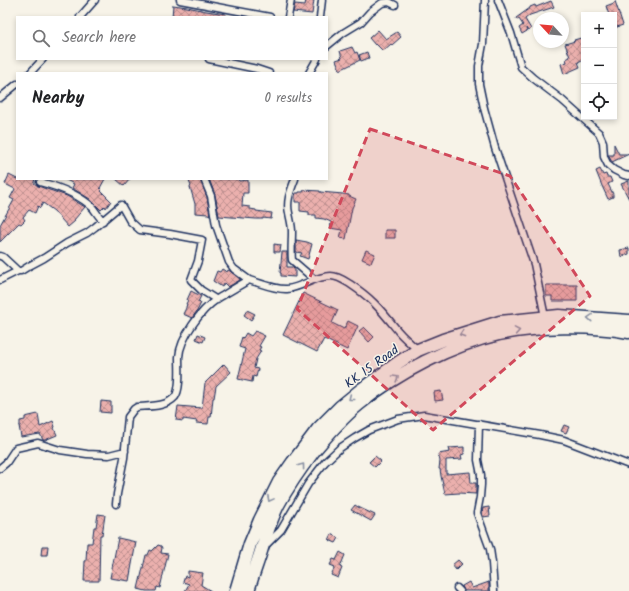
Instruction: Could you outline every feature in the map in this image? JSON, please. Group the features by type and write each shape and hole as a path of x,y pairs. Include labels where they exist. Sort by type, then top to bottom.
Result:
{"highway":[{"name":"KK 15 Road","path":"236,591 250,544 260,520 282,478 314,434 340,407 362,389 418,350 443,340 500,322 559,316 629,321"},
{"name":"KK 15 Road","path":"248,591 270,522 278,505 300,469 339,423 358,404 380,388 429,360 464,345 499,335 527,330 551,328 606,329 629,332"}],"street":[{"path":"81,16 95,0"},
{"path":"180,0 265,16"},
{"path":"288,16 291,0"},
{"path":"320,16 322,0"},
{"path":"485,0 484,44 479,66 479,84 495,148 534,264 545,317"},
{"path":"498,0 511,34 521,67 562,100 599,133 603,142 604,157 608,166 624,175 629,176"},
{"path":"328,45 342,33 361,22 370,12 382,3 389,2 395,5"},
{"path":"31,72 42,60"},
{"path":"214,60 266,72"},
{"path":"309,72 310,60"},
{"path":"310,72 316,60"},
{"path":"0,98 16,85"},
{"path":"204,180 211,196 216,225 229,262 234,269 249,280 283,289 294,287 314,279 332,276 342,279 366,295 383,312 398,332 418,350"},
{"path":"295,180 288,204 292,232 292,260 314,279"},
{"path":"40,182 58,187 80,198 93,208 103,221"},
{"path":"0,280 21,271 87,233 121,205 130,221 140,230 202,240 198,261 191,280 201,290 216,300"},
{"path":"0,256 18,271"},
{"path":"116,504 125,451 128,417 137,407 163,404 176,396 179,388 179,355 182,344 194,323 216,300 249,280"},
{"path":"262,549 281,530 308,484 325,462 340,448 355,438 369,430 398,419 424,415 564,440 629,465"},
{"path":"479,424 478,460 481,485 476,513 490,549 494,591"},
{"path":"0,468 6,463 16,448 38,443 60,450 87,454 109,455 125,451"}],"highlighted area":[{"path":"370,129 510,176 590,296 433,430 297,309"}],"building":[{"path":"306,0 314,0 312,14 293,12 295,4 305,5"},
{"path":"551,1 554,7 539,12 533,12 533,14 525,19 531,29 528,31 526,28 527,31 522,34 519,28 523,25 519,19 517,20 516,18 530,7 535,5 536,7"},
{"path":"615,1 623,25 617,27 617,12 608,12 606,6"},
{"path":"173,5 226,14 225,16 172,16"},
{"path":"378,30 386,39 397,32 401,37 383,51 369,38"},
{"path":"581,38 581,60 578,62 580,67 564,74 561,64 567,62 566,59 570,57 567,48 569,48 569,43"},
{"path":"352,47 355,53 357,52 360,60 340,70 336,60 342,58 340,51"},
{"path":"367,52 369,58 361,61 359,55"},
{"path":"614,144 619,154 629,154 612,162 608,155 614,155"},
{"path":"600,169 603,175 606,174 607,177 610,177 612,182 608,184 613,197 608,199 596,171"},
{"path":"9,175 16,178 16,180 35,180 34,183 38,186 67,196 85,207 74,220 75,221 68,227 54,211 43,203 40,208 38,206 35,213 29,210 23,217 25,220 21,224 19,223 0,242 0,225 14,200 10,198 15,189 5,184"},
{"path":"66,180 104,180 100,188 111,201 106,208 105,206 101,210 90,199 72,188 74,184"},
{"path":"117,180 129,180 124,186"},
{"path":"188,180 200,180 207,197 210,215 195,213 195,204"},
{"path":"209,180 248,180 248,193 243,193 242,206 250,207 250,209 256,211 272,213 271,219 219,216 215,195"},
{"path":"629,181 629,199 621,184"},
{"path":"304,190 349,195 356,199 352,208 346,239 340,238 342,230 330,228 331,222 316,218 316,215 309,215 309,212 300,211 300,202 295,202 295,196 296,193 303,192"},
{"path":"385,230 395,230 395,238 385,238"},
{"path":"296,240 312,244 308,259 300,256 302,253 296,252"},
{"path":"274,244 281,245 280,252 274,252"},
{"path":"629,248 629,254 621,257 620,250"},
{"path":"366,250 375,254 371,263 362,259"},
{"path":"282,252 287,252 287,267 293,267 295,269 295,277 281,276"},
{"path":"222,269 227,272 228,270 230,271 240,280 228,287 224,283 222,287 213,281 217,271 220,272"},
{"path":"546,285 577,285 577,301 552,301 552,296 546,296"},
{"path":"191,291 201,296 198,302 201,303 192,318 183,314"},
{"path":"303,293 338,310 332,323 344,329 348,321 358,326 347,350 324,339 317,352 283,335"},
{"path":"247,310 255,314 251,320 244,315"},
{"path":"364,327 374,337 369,342 359,331"},
{"path":"255,331 265,336 259,346 261,347 259,350 261,351 256,359 254,368 258,369 256,377 253,376 252,382 238,379 245,349 239,347 242,337 243,338 246,333 251,336"},
{"path":"198,334 205,337 203,342 196,339"},
{"path":"224,364 231,372 216,386 211,417 209,417 208,424 196,423 197,421 183,419 183,421 176,420 178,406 202,408 205,383"},
{"path":"441,391 443,400 435,401 434,392"},
{"path":"101,401 111,402 111,413 100,412"},
{"path":"38,414 40,427 53,421 57,435 45,440 43,440 40,434 21,437 19,426 20,421 25,420 25,417"},
{"path":"564,425 569,427 566,433 561,431"},
{"path":"464,447 464,454 461,455 462,459 446,460 446,474 470,472 471,483 476,483 476,494 445,494 439,469 440,461 438,454 450,452 449,448"},
{"path":"375,456 381,461 375,467 369,462"},
{"path":"355,505 375,515 371,521 351,510"},
{"path":"489,507 490,516 483,517 483,508"},
{"path":"98,514 105,515 102,535 100,535 99,581 84,581 87,543 92,543 94,527 96,527"},
{"path":"332,534 339,538 336,543 329,540"},
{"path":"118,538 136,542 129,581 110,578"},
{"path":"158,545 162,548 161,553 168,554 160,588 157,587 156,591 138,589 146,555 148,555 150,550 152,551"},
{"path":"42,546 48,546 47,555 41,555"},
{"path":"340,552 345,555 340,567 342,568 338,578 331,575 335,567 330,565 333,559 336,560"},
{"path":"458,560 462,564 456,570 452,565"},
{"path":"188,571 203,573 201,585 211,591 185,591 189,584 183,582 185,576 188,577"},
{"path":"469,582 472,588 489,582 489,591 464,591 462,586"}]}
